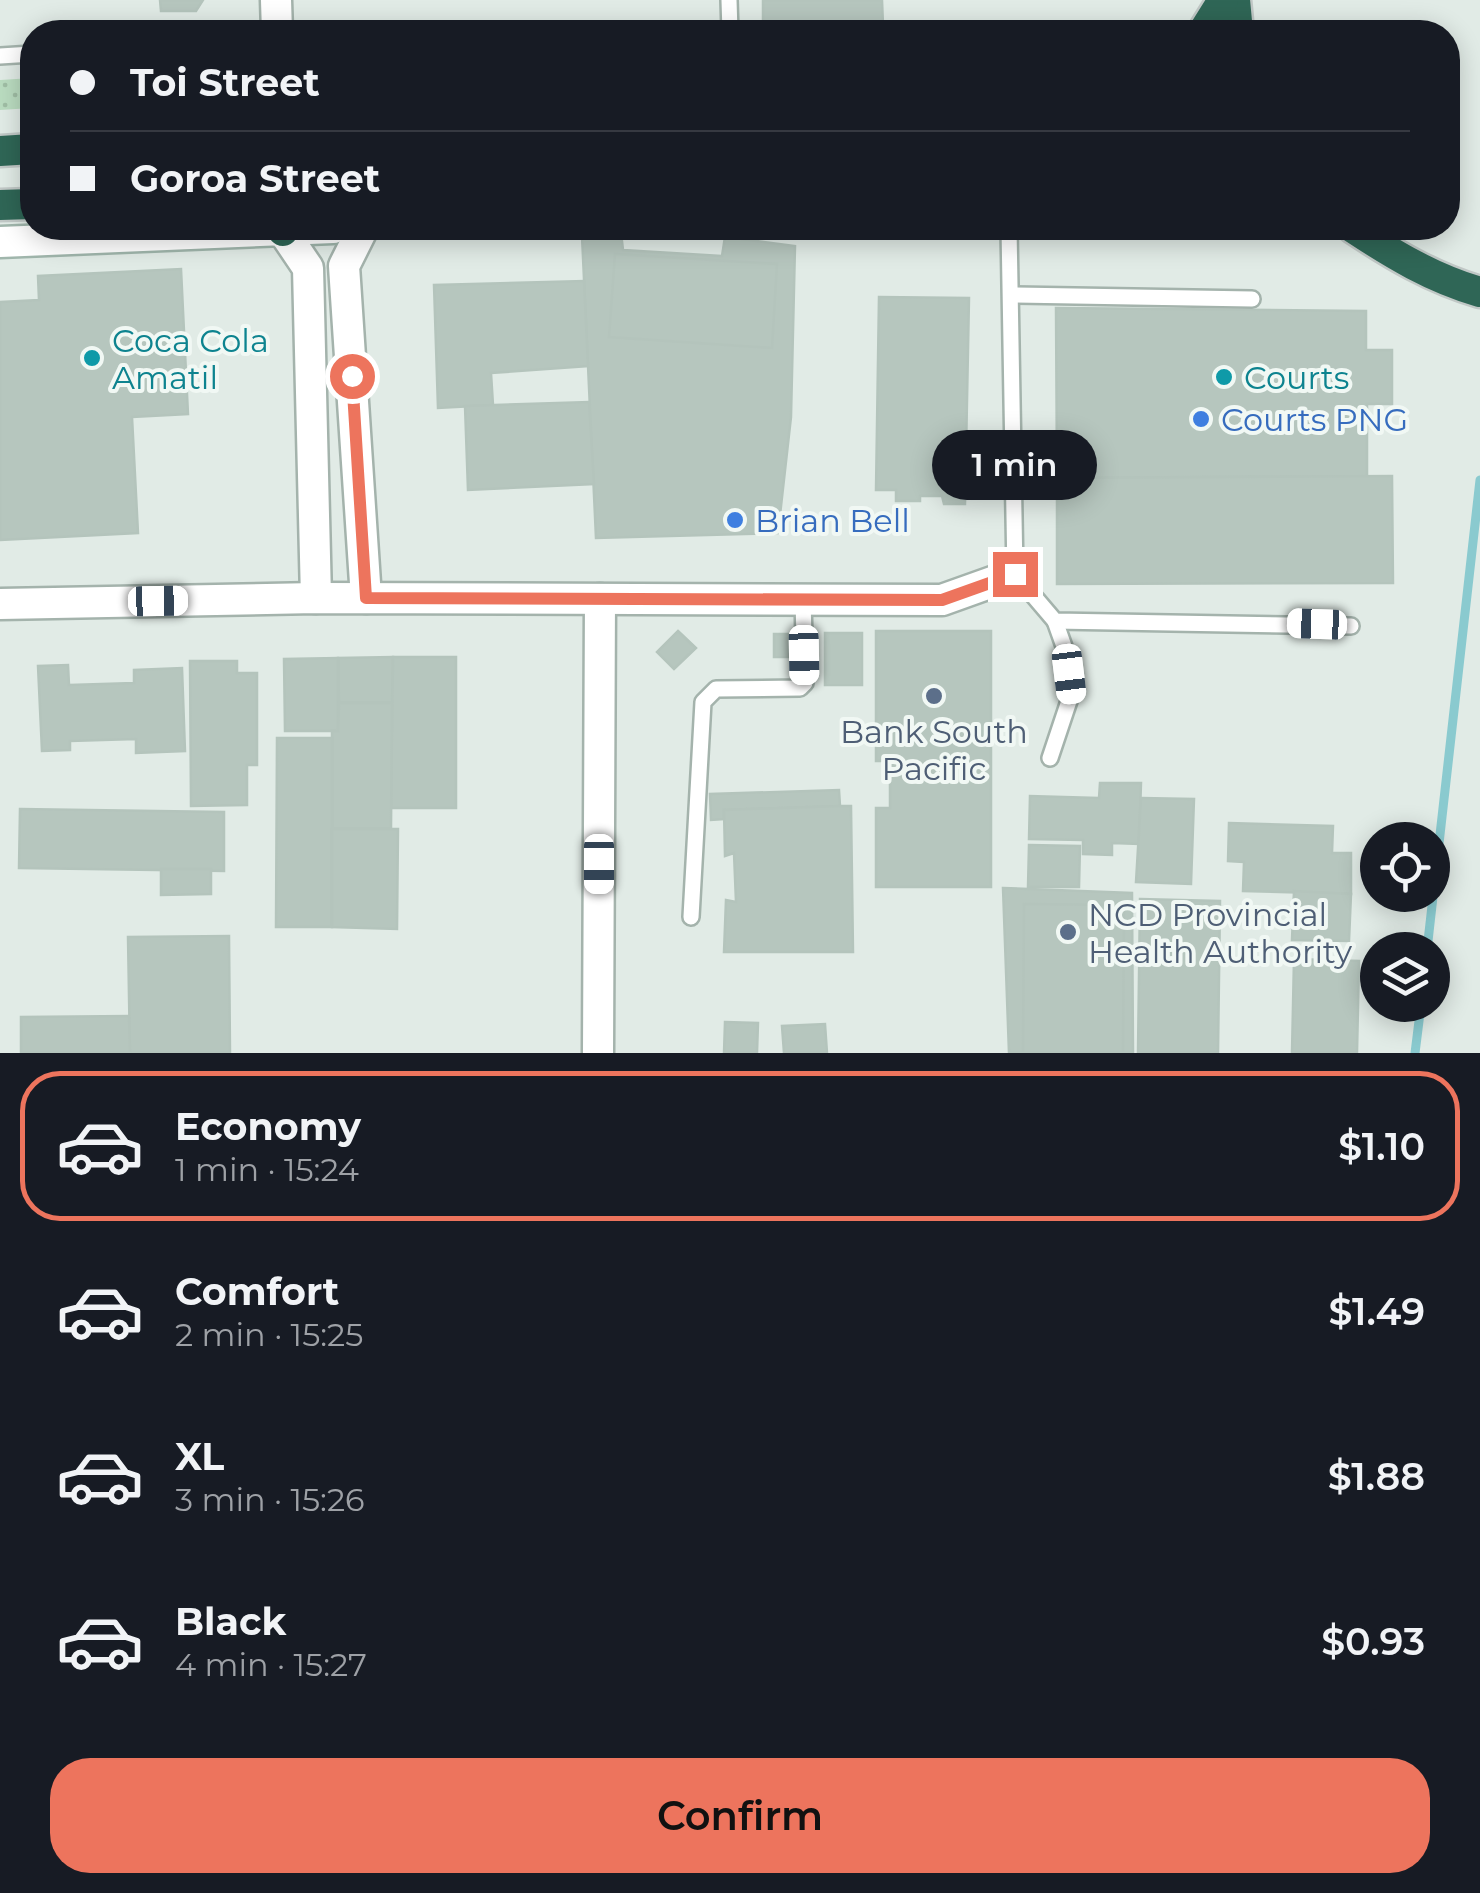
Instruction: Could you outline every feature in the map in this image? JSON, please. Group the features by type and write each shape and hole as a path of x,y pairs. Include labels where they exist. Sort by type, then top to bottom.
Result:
{"highway":[{"path":"1371,240 1408,264 1480,292"}],"street":[{"path":"0,242 43,240"},
{"path":"289,240 308,268 316,598"},
{"path":"358,240 344,266 366,598"},
{"path":"0,604 316,598 942,600 1015,574"},
{"path":"598,1053 600,599"}],"lane":[{"path":"1009,240 1015,574 1055,622 1066,652 1072,695 1050,758"},
{"path":"1011,295 1252,299"},
{"path":"691,917 703,702 716,689 800,688 805,683 804,598"},
{"path":"1055,622 1351,626"}],"green space":[{"path":"20,79 20,109 0,110 0,80"}],"building":[{"path":"160,0 203,0 196,11 161,11"},
{"path":"763,0 882,0 883,20 763,20"},
{"path":"582,240 622,240 623,250 722,256 725,240 795,246 791,417 778,533 596,538"},
{"path":"615,254 777,264 772,348 609,337"},
{"name":"Coca Cola Amatil","path":"181,269 188,414 132,417 138,533 0,540 0,302 39,300 38,276"},
{"path":"584,281 588,366 491,373 493,405 438,408 434,285"},
{"path":"879,297 969,298 965,504 944,504 942,496 896,501 896,490 876,490"},
{"name":"Courts","path":"1056,308 1366,311 1366,350 1392,350 1392,404 1367,404 1367,476 1057,478"},
{"path":"589,402 594,484 468,490 465,406"},
{"path":"1392,476 1393,583 1057,584 1057,478"},
{"path":"678,631 696,648 674,669 657,652"},
{"name":"Bank South Pacific","path":"876,631 991,631 991,887 876,887 876,808 890,808 890,761 876,761"},
{"path":"825,633 862,633 862,685 825,685"},
{"path":"774,634 795,634 795,657 774,657"},
{"path":"393,657 392,703 339,703 338,658"},
{"path":"393,657 456,657 456,808 391,808"},
{"path":"338,658 338,731 285,731 284,659"},
{"path":"190,661 237,661 237,673 257,673 257,765 247,765 247,805 191,806"},
{"path":"68,665 69,685 134,683 134,670 182,668 185,751 136,753 136,739 70,741 70,750 42,751 38,666"},
{"path":"339,703 392,703 391,829 332,829 332,731 338,731"},
{"path":"277,738 332,738 332,927 276,927"},
{"path":"1100,783 1141,783 1139,844 1112,843 1112,855 1083,854 1083,840 1029,839 1030,796 1099,798"},
{"path":"839,790 840,806 724,810 724,819 711,820 710,794"},
{"path":"1141,798 1194,799 1191,884 1136,882"},
{"path":"851,806 853,952 724,952 726,900 736,902 734,853 725,856 724,810"},
{"path":"20,809 224,812 224,871 19,868"},
{"path":"1229,823 1333,826 1332,853 1351,853 1351,894 1243,891 1244,862 1228,861"},
{"path":"332,829 398,829 397,929 332,927"},
{"path":"1029,845 1080,846 1079,887 1028,887"},
{"path":"161,869 211,869 211,894 161,895"},
{"name":"NCD Provincial Health Authority","path":"1003,888 1132,893 1133,1053 1009,1053"},
{"path":"1294,891 1351,894 1349,941 1292,940"},
{"path":"1140,899 1220,901 1218,1053 1138,1053"},
{"name":"NCD Provincial Health Authority","path":"1024,904 1124,905 1123,1053 1023,1053"},
{"path":"229,936 230,1053 130,1053 128,937"},
{"path":"1294,959 1359,961 1357,1053 1292,1053"},
{"path":"129,1016 130,1053 21,1053 21,1017"},
{"path":"725,1022 758,1023 757,1053 724,1053"},
{"path":"825,1024 827,1053 784,1053 782,1026"}],"waterway":[{"path":"1429,932 1480,480"},
{"path":"1415,1053 1419,1022"}],"place":[{"name":"Coca Cola Amatil","path":"92,358"},
{"name":"Courts","path":"1224,377"},
{"name":"Courts PNG","path":"1201,419"},
{"name":"Brian Bell","path":"735,520"},
{"name":"Bank South Pacific","path":"934,696"},
{"name":"NCD Provincial Health Authority","path":"1068,932"}],"route":[{"path":"352,376 366,598 942,600 1015,574"}]}
